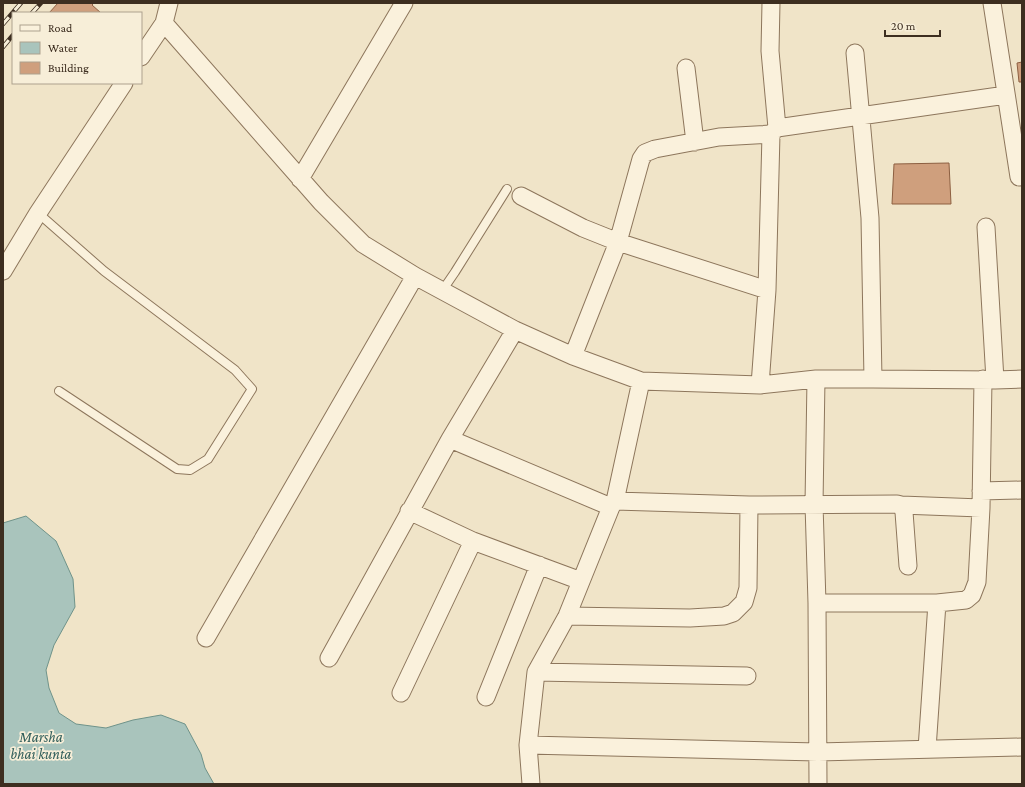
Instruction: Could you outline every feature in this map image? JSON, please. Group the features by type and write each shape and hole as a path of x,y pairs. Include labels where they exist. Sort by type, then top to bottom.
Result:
{"street":[{"path":"142,56 164,23 169,3"},
{"path":"300,179 404,3"},
{"path":"760,385 767,290 774,131 770,51 771,3"},
{"path":"992,3 1019,177"},
{"path":"164,23 300,179 364,244 442,291 515,330 573,356 641,381 760,385 816,379 1022,379"},
{"path":"855,53 870,218 873,379"},
{"path":"686,68 695,142"},
{"path":"3,271 38,213 123,84"},
{"path":"573,356 618,242 641,159 645,153 655,149 719,137 774,131 860,116 1006,95"},
{"path":"514,192 583,228 618,242 767,290"},
{"path":"818,603 937,603 966,600 972,595 977,582 981,491 989,380 986,227"},
{"path":"206,638 415,276"},
{"path":"329,658 409,511 515,330"},
{"path":"816,379 814,504 818,603 818,784"},
{"path":"531,784 528,745 536,672 567,616 613,504 641,381"},
{"path":"450,439 613,504 897,504 980,508"},
{"path":"981,491 1022,490"},
{"path":"567,616 690,618 724,616 733,613 744,602 748,588 749,505"},
{"path":"901,505 904,512 908,566"},
{"path":"409,511 473,541 581,581"},
{"path":"401,693 473,541"},
{"path":"486,697 539,565"},
{"path":"927,749 937,603"},
{"path":"536,672 747,676"},
{"path":"528,745 818,752 1022,747"}],"lane":[{"path":"442,291 514,192"},
{"path":"38,213 104,271 235,370 252,389 208,459 190,470 177,469 59,390"}],"water":[{"name":"Marsha bhai kunta","path":"26,516 56,541 73,579 75,607 54,645 46,670 49,688 59,713 76,724 106,728 133,720 161,715 185,724 201,754 205,768 214,784 3,784 3,523"}],"building":[{"path":"58,3 94,3 92,5 100,12 50,12"},
{"path":"1022,62 1022,82 1019,82 1017,63"},
{"path":"949,163 951,204 892,204 894,164"}],"railway":[{"path":"13,12 21,3"},
{"path":"33,12 41,3"},
{"path":"3,24 12,14"},
{"path":"3,47 12,36"}]}
